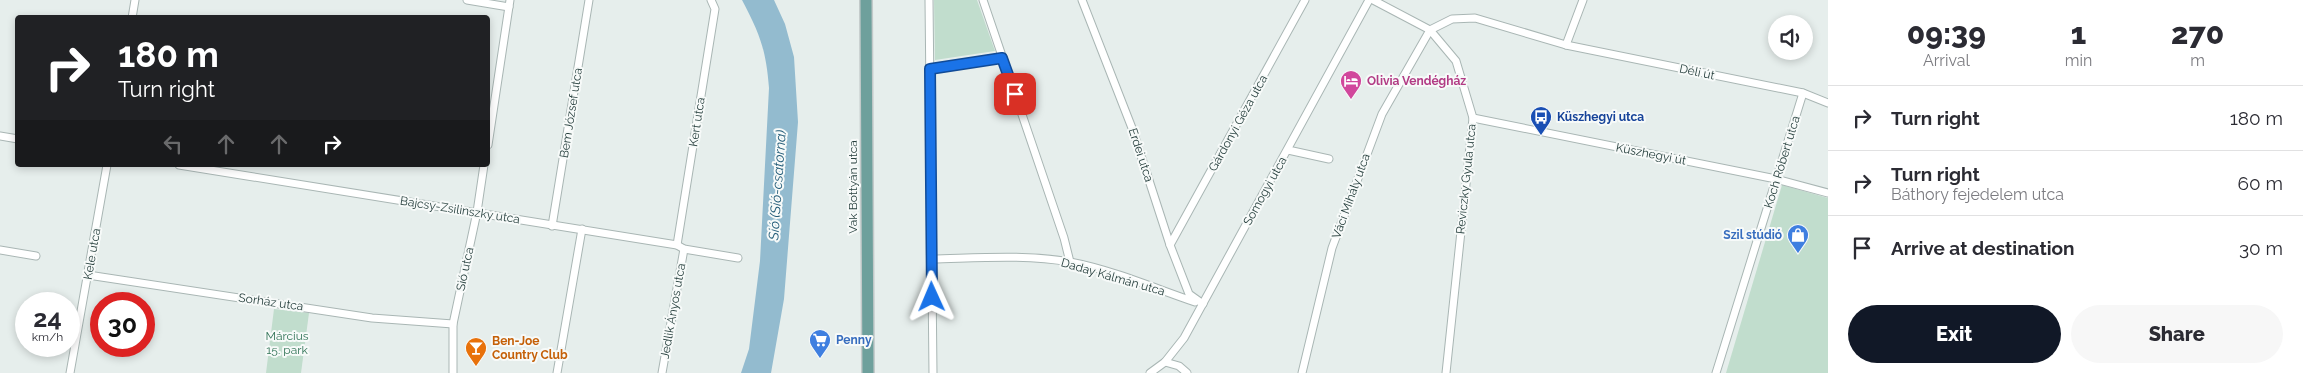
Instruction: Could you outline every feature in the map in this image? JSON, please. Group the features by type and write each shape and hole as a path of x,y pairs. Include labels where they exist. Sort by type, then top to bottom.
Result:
{"main road":[{"name":"Vak Bottyán utca","path":"866,0 868,373"}],"street":[{"path":"132,15 135,0"},
{"path":"466,0 508,2 490,131"},
{"name":"Bem József utca","path":"552,226 589,0"},
{"name":"Kert utca","path":"678,244 715,9 711,0"},
{"path":"929,0 933,373"},
{"path":"983,0 1064,238 1070,262"},
{"name":"Erdei utca","path":"1082,0 1132,128 1170,245 1189,294 1203,304"},
{"name":"Gárdonyi Géza utca","path":"1170,245 1305,0"},
{"name":"Reviczky Gyula utca","path":"1371,0 1430,30 1456,61 1473,118 1446,373"},
{"name":"Somogyi utca","path":"1150,373 1165,362 1184,338 1371,0"},
{"path":"1566,45 1583,0"},
{"name":"Déli út","path":"1430,30 1452,19 1475,18 1566,45 1803,93 1828,103"},
{"name":"Váci Mihály utca","path":"1302,373 1332,248 1382,114 1430,30"},
{"path":"930,69 1002,58"},
{"name":"Koch Róbert utca","path":"1716,373 1803,93"},
{"name":"Küszhegyi út","path":"1473,118 1776,179 1828,193"},
{"path":"0,136 15,138"},
{"path":"1288,150 1328,159"},
{"name":"Kele utca","path":"70,373 107,167"},
{"name":"Bajcsy-Zsilinszky utca","path":"193,167 477,212 552,226 678,244"},
{"name":"Sió utca","path":"453,373 454,324 477,212 484,167"},
{"path":"556,373 582,229"},
{"path":"678,244 684,249 738,258"},
{"name":"Jedlik Ányos utca","path":"662,373 684,249"},
{"path":"0,250 36,256"},
{"name":"Daday Kálmán utca","path":"932,259 1027,258 1070,262 1133,280 1203,304"},
{"name":"Sorház utca","path":"88,275 372,318 454,324"},
{"path":"1165,362 1179,366 1187,373"}],"green space":[{"path":"934,0 977,0 995,51 935,60"},
{"path":"1782,185 1828,198 1828,373 1726,373"},
{"name":"Március 15. park","path":"274,309 309,313 301,373 266,373"}],"water":[{"name":"Sió (Sió-csatorna)","path":"742,0 774,0 785,24 794,57 798,122 784,299 771,373 741,373 749,349 760,261 769,88 761,42"}],"place":[{"name":"Olivia Vendégház","path":"1351,100"},
{"name":"Küszhegyi utca","path":"1541,136"},
{"name":"Szil stúdió","path":"1798,254"},
{"name":"Penny","path":"820,359"},
{"name":"Ben-Joe Country Club","path":"476,367"}],"route":[{"path":"932,297 930,69 1002,58 1015,94"}]}
